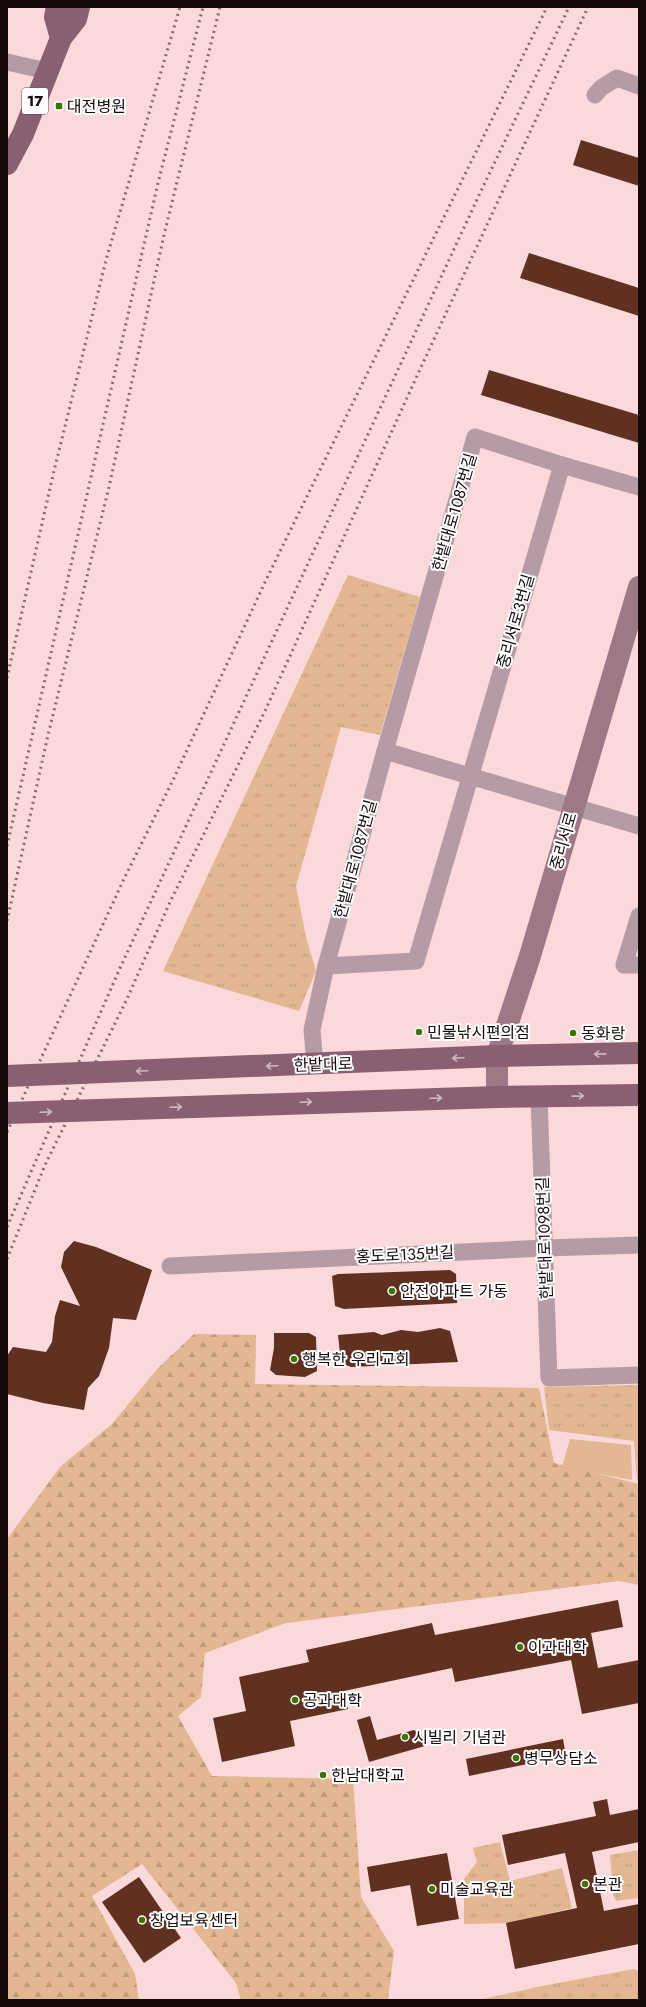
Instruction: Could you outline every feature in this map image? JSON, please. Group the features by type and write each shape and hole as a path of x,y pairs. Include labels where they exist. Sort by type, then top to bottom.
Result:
{"main road":[{"path":"56,7 55,17 61,38"},
{"name":"17","path":"7,164 23,134 61,38 76,19 79,7"},
{"name":"중리서로","path":"497,1097 496,1056 530,956 639,587"},
{"name":"한밭대로","path":"7,1076 496,1056 639,1053"},
{"path":"7,1113 497,1097 639,1095"}],"street":[{"path":"7,62 47,71"},
{"path":"595,95 601,88 617,78 639,86"},
{"name":"한밭대로1087번길","path":"315,1064 312,1030 326,966 385,751 475,437 562,465 639,487"},
{"name":"중리서로3번길","path":"326,966 416,961 562,465"},
{"path":"385,751 573,808 639,826"},
{"path":"639,916 624,965 639,965"},
{"name":"한밭대로1098번길","path":"539,1097 548,1378 639,1375"},
{"name":"홍도로135번길","path":"170,1266 545,1248 639,1245"}],"green space":[{"path":"348,575 420,597 380,735 341,727 296,886 306,937 316,971 299,1011 163,971"},
{"name":"한남대학교","path":"194,1334 256,1335 255,1384 539,1388 554,1463 639,1484 639,1585 619,1581 286,1623 205,1653 201,1697 178,1716 212,1776 353,1779 361,1897 394,1951 388,2000 241,2000 236,1983 142,1864 92,1896 135,1974 139,2000 7,2000 7,1539 60,1467 112,1424 158,1368"},
{"path":"639,1385 639,1480 637,1481 634,1441 549,1430 544,1387"},
{"path":"570,1439 631,1445 632,1480 562,1467"},
{"path":"500,1842 510,1881 562,1868 572,1908 510,1923 464,1924 464,1879 477,1862 473,1848"},
{"path":"639,1850 639,1898 616,1901 613,1894 610,1855"},
{"path":"634,1969 639,1971 639,2000 479,2000 542,1986"}],"building":[{"path":"581,140 639,158 639,186 573,165"},
{"path":"529,253 639,288 639,316 520,278"},
{"path":"489,370 639,415 639,443 481,395"},
{"path":"74,1241 96,1247 152,1270 136,1320 113,1318 109,1348 99,1376 88,1388 84,1410 43,1403 7,1394 7,1356 13,1347 46,1352 52,1342 55,1316 60,1300 80,1306 61,1267 64,1252"},
{"name":"안전아파트 가동","path":"450,1270 456,1274 457,1303 344,1309 335,1306 332,1276 338,1274"},
{"path":"440,1328 450,1331 458,1362 351,1367 341,1363 338,1335 374,1332 382,1335 401,1330 418,1332"},
{"name":"행복한 우리교회","path":"274,1333 309,1333 316,1337 317,1371 305,1377 276,1375 270,1370 274,1348"},
{"path":"618,1600 623,1627 591,1633 598,1668 639,1660 639,1703 582,1714 571,1660 455,1682 452,1668 344,1691 348,1709 290,1721 295,1746 222,1762 213,1718 246,1711 239,1677 309,1662 306,1650 432,1623 435,1635"},
{"name":"시빌리 기념관","path":"370,1716 377,1740 414,1730 421,1734 425,1746 369,1762 357,1720"},
{"name":"병무상담소","path":"563,1739 566,1756 469,1776 466,1759"},
{"name":"본관","path":"607,1799 610,1815 639,1809 639,1842 592,1852 604,1911 639,1904 639,1944 515,1969 506,1923 577,1908 565,1853 508,1865 502,1835 596,1816 593,1802"},
{"name":"미술교육관","path":"447,1853 459,1919 417,1926 410,1885 371,1892 367,1867"},
{"name":"창업보육센터","path":"139,1877 181,1938 144,1963 102,1902"}],"railway":[{"path":"7,678 53,475 106,260 180,7"},
{"path":"7,846 158,183 203,7"},
{"path":"7,921 48,735 109,487 164,235 220,7"},
{"path":"7,1132 123,881 174,778 266,580 547,7"},
{"path":"7,1227 120,968 481,191 569,7"},
{"path":"7,1259 45,1165 126,1001 170,902 265,711 416,378 588,7"}],"place":[{"name":"대전병원","path":"59,106"},
{"name":"민물낚시편의점","path":"419,1032"},
{"name":"동화랑","path":"573,1033"},
{"name":"안전아파트 가동","path":"392,1291"},
{"name":"행복한 우리교회","path":"294,1359"},
{"name":"이과대학","path":"520,1647"},
{"name":"공과대학","path":"295,1700"},
{"name":"시빌리 기념관","path":"405,1737"},
{"name":"병무상담소","path":"516,1758"},
{"name":"한남대학교","path":"323,1775"},
{"name":"본관","path":"585,1884"},
{"name":"미술교육관","path":"432,1889"},
{"name":"창업보육센터","path":"142,1920"}]}
